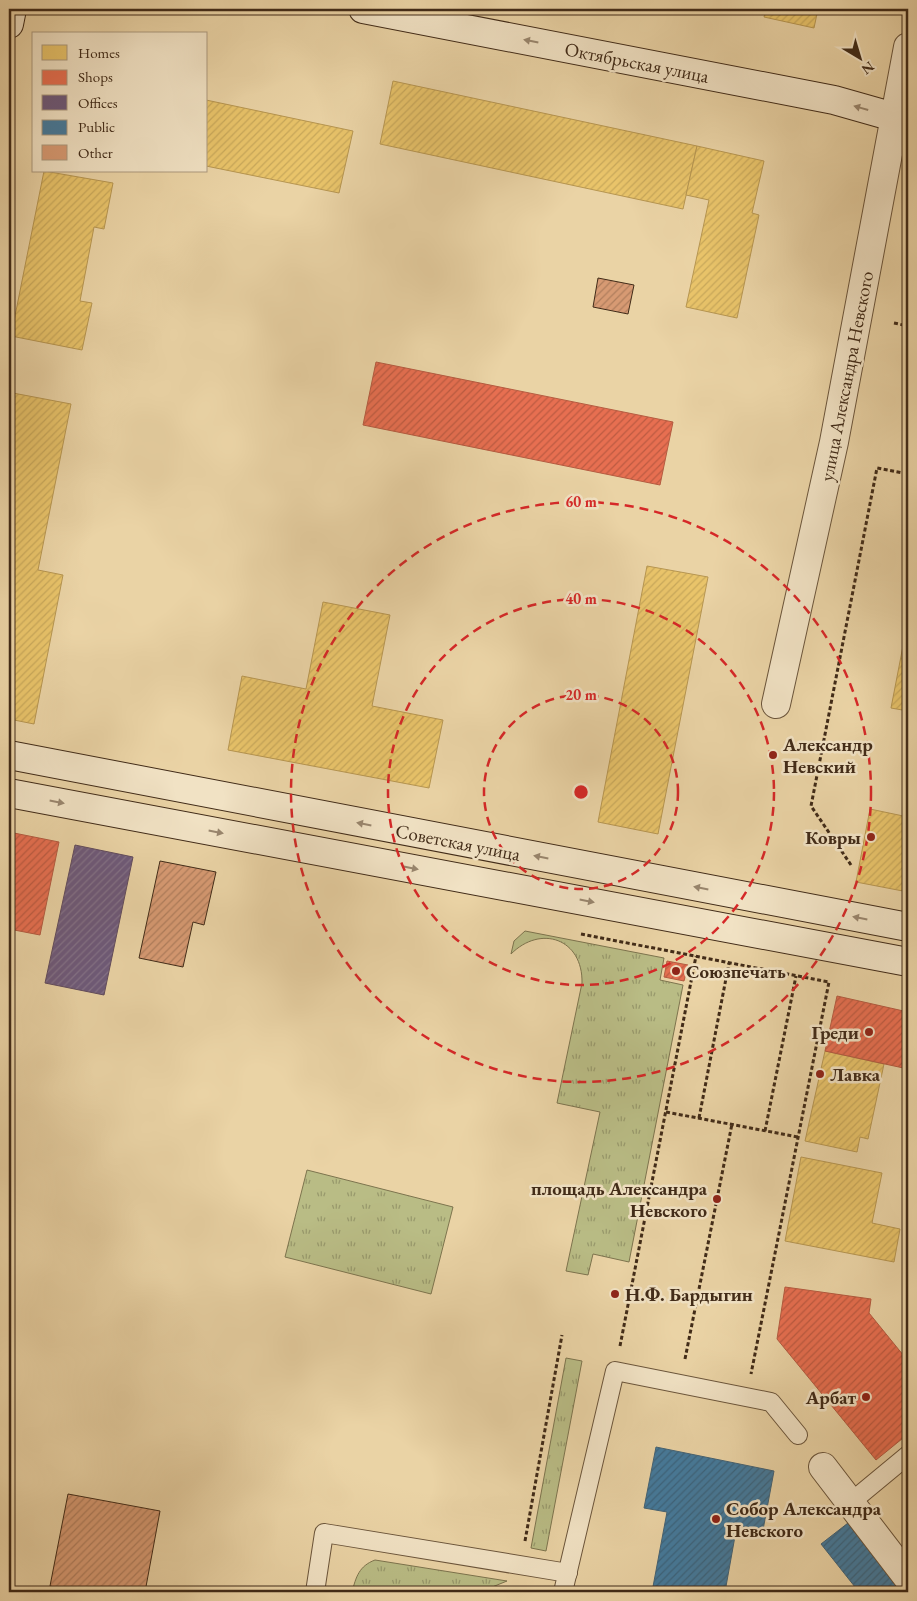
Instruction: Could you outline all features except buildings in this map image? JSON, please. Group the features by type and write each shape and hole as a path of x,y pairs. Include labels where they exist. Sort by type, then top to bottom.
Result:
{"main road":[{"path":"9,24 12,9"},
{"name":"Октябрьская улица","path":"364,9 834,100 902,120"},
{"name":"улица Александра Невского","path":"776,704 902,120 908,47"},
{"name":"Советская улица","path":"9,756 908,927"},
{"name":"Советская улица","path":"9,793 908,962"},
{"path":"823,1467 908,1578"}],"lane":[{"path":"563,1592 615,1371 771,1402 798,1436"},
{"path":"850,1503 908,1455"},
{"path":"314,1592 324,1533 568,1574"}],"path":[{"path":"894,323 908,326"},
{"path":"851,865 811,806 877,468 908,474"},
{"path":"615,1371 696,956 828,982 746,1396"},
{"path":"699,1118 729,963"},
{"path":"765,1131 796,976"},
{"path":"666,1112 798,1137"},
{"path":"680,1384 732,1124"},
{"path":"521,1566 562,1335"}],"green space":[{"path":"525,931 664,958 660,980 683,985 629,1262 593,1254 588,1275 566,1271 600,1112 557,1103 582,983 580,968 576,956 568,947 558,941 547,938 523,945 511,954 514,941"},
{"path":"307,1170 453,1207 431,1294 285,1257"},
{"path":"566,1358 582,1361 546,1551 531,1548"},
{"path":"375,1560 507,1581 480,1592 352,1592 359,1573 365,1565"}],"place":[{"name":"Александр Невский","path":"773,755"},
{"name":"Ковры","path":"871,837"},
{"name":"Союзпечать","path":"676,971"},
{"name":"Греди","path":"869,1032"},
{"name":"Лавка","path":"820,1074"},
{"name":"площадь Александра Невского","path":"717,1199"},
{"name":"Н.Ф. Бардыгин","path":"615,1294"},
{"name":"Арбат","path":"866,1397"},
{"name":"Собор Александра Невского","path":"716,1519"}]}
